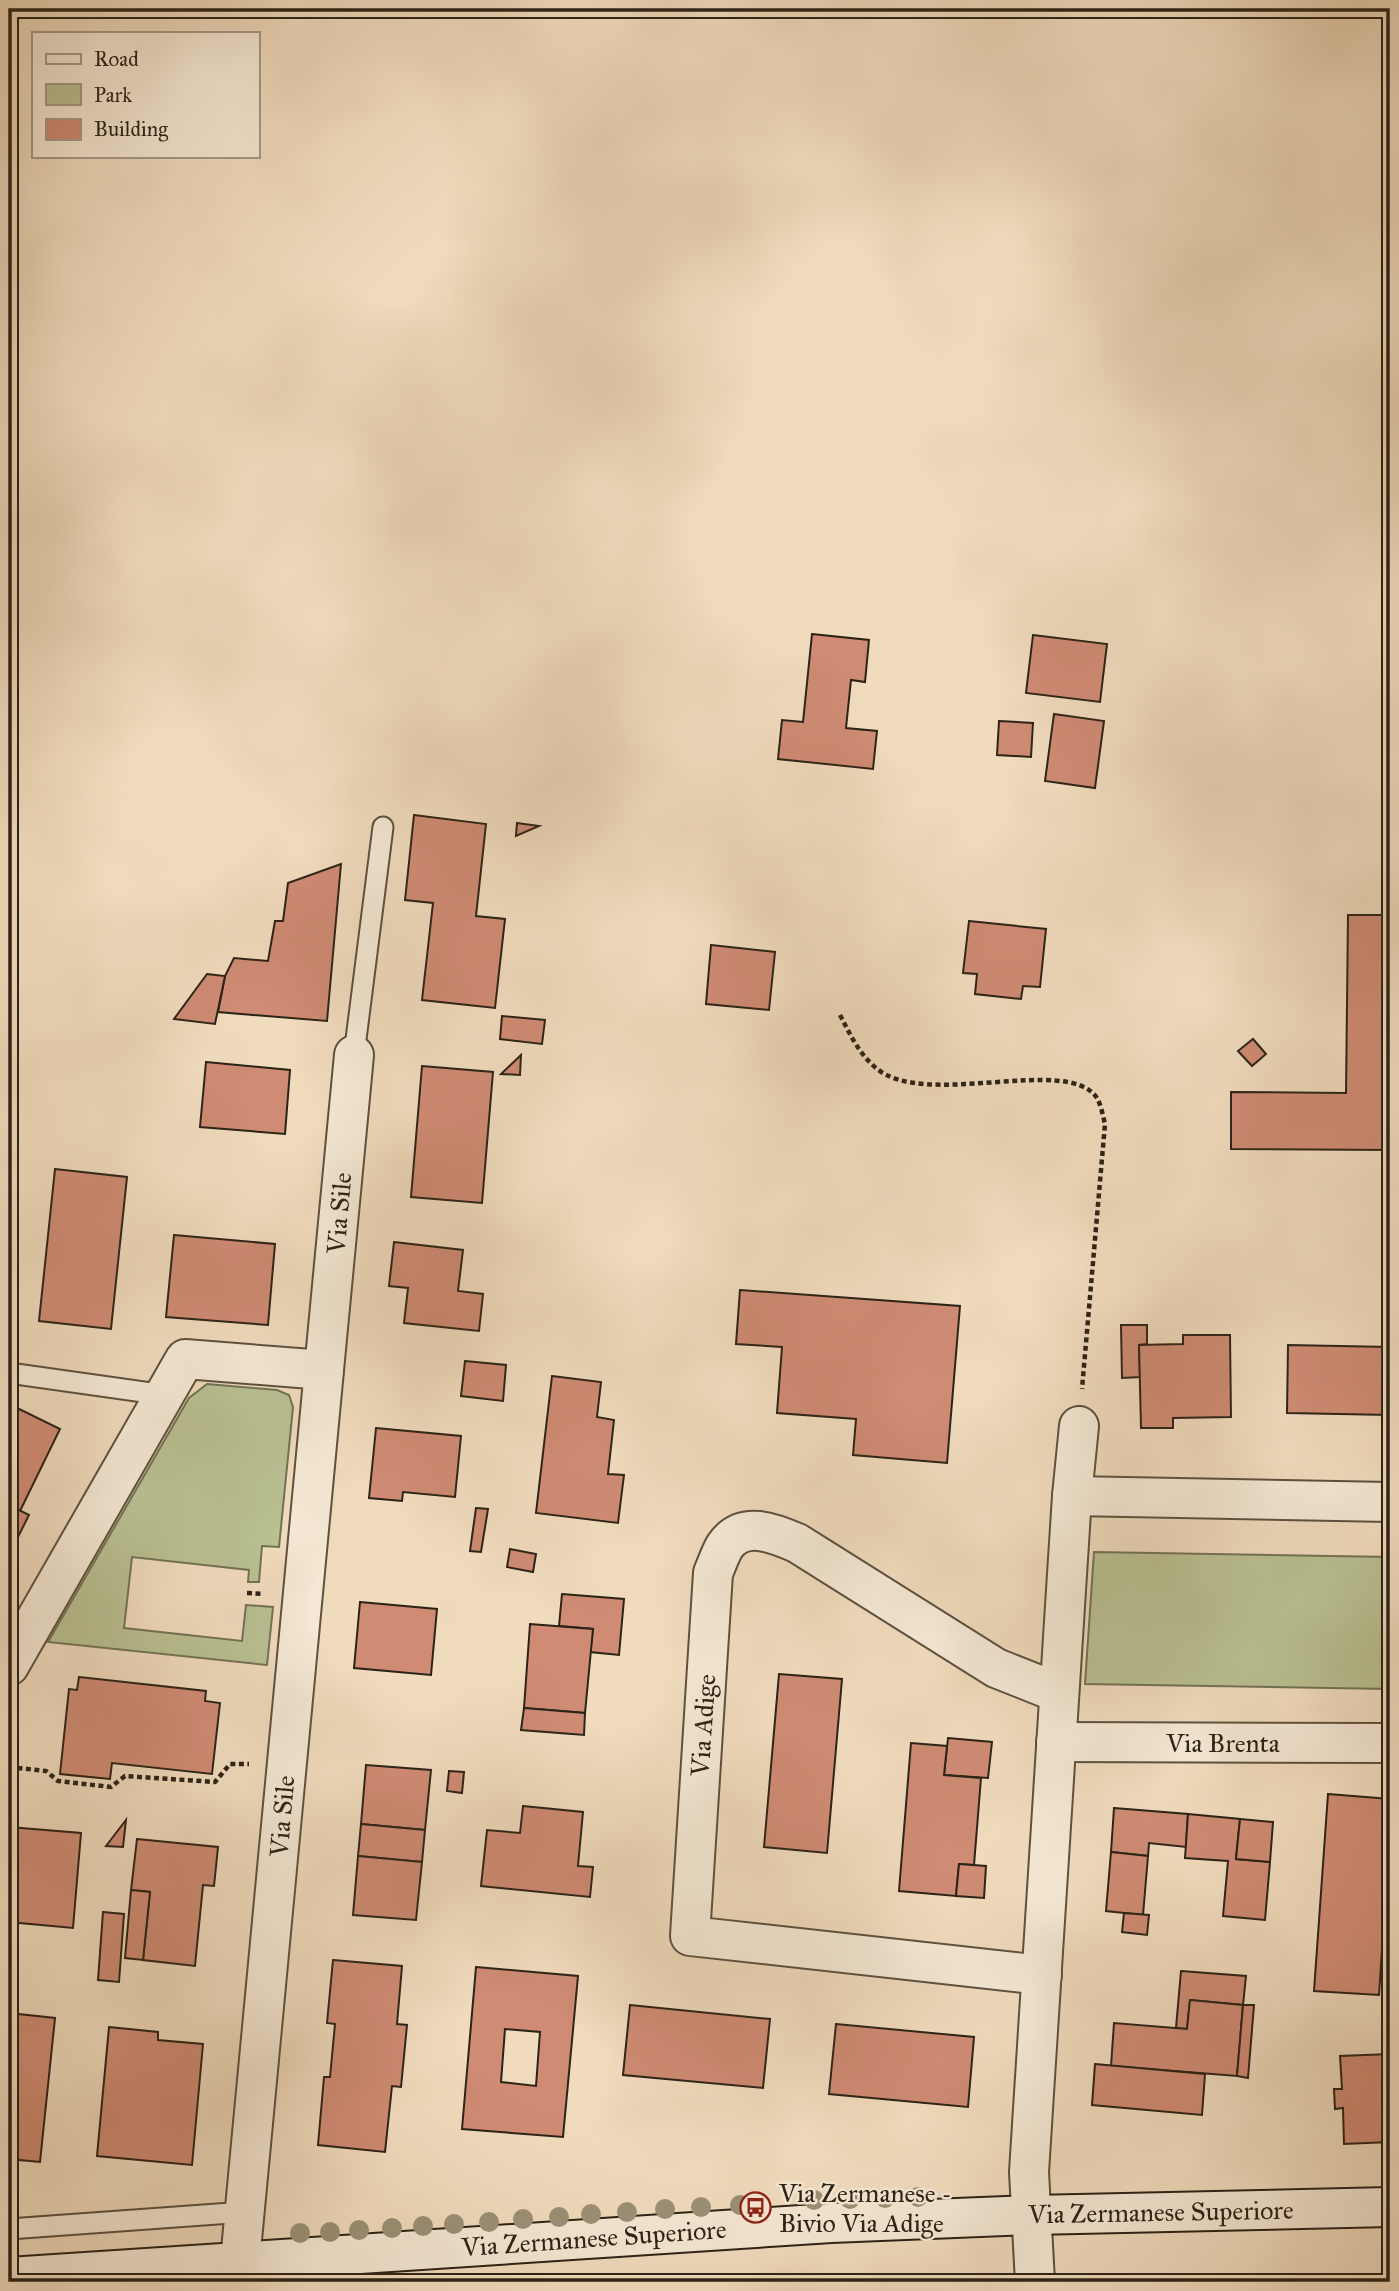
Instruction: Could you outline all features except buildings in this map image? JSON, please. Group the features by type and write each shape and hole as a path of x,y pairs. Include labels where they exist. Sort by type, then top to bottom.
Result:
{"street":[{"name":"Via Sile","path":"240,2261 354,1055"},
{"path":"9,1667 185,1359 324,1370"},
{"path":"1035,2282 1029,2172 1072,1496 1079,1426"},
{"path":"1072,1496 1390,1502"},
{"name":"Via Adige","path":"1042,1975 690,1936 713,1573 725,1545 744,1531 770,1531 797,1543 996,1668 1059,1693"},
{"name":"Via Brenta","path":"1056,1742 1390,1743"},
{"name":"Via Zermanese Superiore","path":"9,2277 240,2261 288,2270 831,2223 1032,2215 1390,2207"}],"lane":[{"path":"354,1055 383,827"},
{"path":"9,1373 165,1395"},
{"path":"9,2229 245,2212"}],"path":[{"path":"840,1015 859,1049 877,1069 899,1080 934,1086 1040,1080 1065,1082 1079,1085 1097,1098 1105,1124 1079,1426"},
{"path":"9,1767 46,1771 58,1782 111,1787 124,1776 215,1782 230,1764 257,1764"}],"green space":[{"path":"207,1384 277,1390 289,1395 293,1407 279,1547 262,1546 259,1582 248,1582 249,1570 132,1557 124,1628 242,1641 246,1605 273,1607 267,1665 48,1642 189,1398"},
{"path":"1094,1552 1390,1557 1390,1689 1085,1684"}],"place":[{"name":"Via Zermanese - Bivio Via Adige","path":"756,2208"}]}
